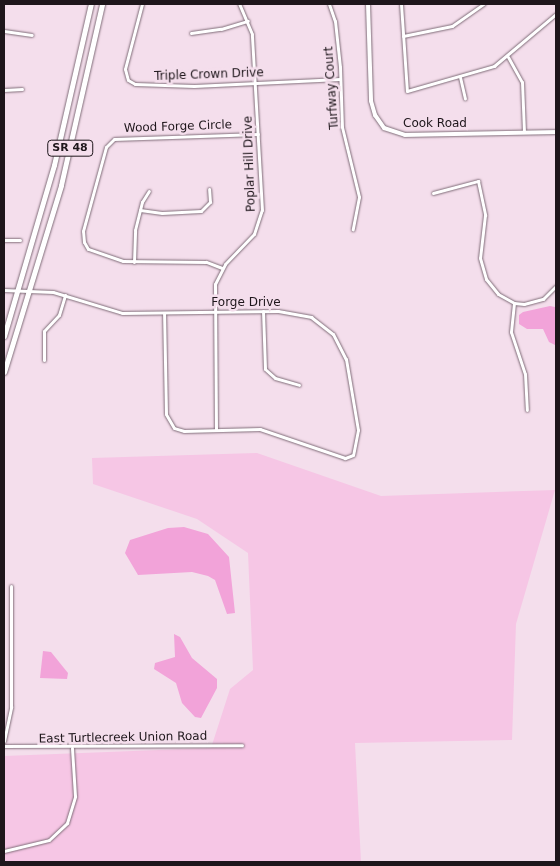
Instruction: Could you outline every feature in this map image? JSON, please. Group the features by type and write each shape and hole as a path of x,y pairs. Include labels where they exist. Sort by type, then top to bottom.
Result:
{"highway":[{"name":"SR 48","path":"4,336 54,165 91,4"},
{"name":"SR 48","path":"4,372 63,176 102,4"}],"street":[{"name":"Triple Crown Drive","path":"142,4 126,64 126,75 130,82 138,85 172,86 340,79"},
{"name":"Poplar Hill Drive","path":"216,430 215,284 222,268 250,238 260,221 262,204 255,82 248,21 240,4"},
{"name":"Turfway Court","path":"329,4 335,20 342,127 359,196 353,229"},
{"name":"Cook Road","path":"368,4 371,101 375,115 384,128 405,135 556,132"},
{"path":"401,4 408,91 485,70 508,57 556,14"},
{"path":"403,36 452,26 484,4"},
{"path":"191,33 221,29 248,21"},
{"path":"4,31 32,35"},
{"path":"508,57 522,82 524,132"},
{"path":"460,77 465,98"},
{"path":"4,90 22,89"},
{"name":"Wood Forge Circle","path":"222,268 206,262 134,262 93,252 83,239 110,143 122,137 258,134"},
{"path":"433,193 478,181 485,215 480,246 483,270 498,294 514,303 535,302 556,286"},
{"path":"140,210 198,212 209,204 208,189"},
{"path":"134,262 134,238 140,210 149,191"},
{"path":"4,240 20,240"},
{"name":"Forge Drive","path":"4,290 30,290 66,295 117,312 290,311 311,317 327,328 339,343 346,358 358,430 354,456 345,458 260,429 216,430"},
{"path":"44,360 44,332 60,315 66,295"},
{"path":"514,303 511,332 525,374 527,410"},
{"path":"263,311 265,369 275,378 298,385"},
{"path":"164,313 167,419 179,430 216,430"},
{"path":"4,741 11,707 11,586"},
{"name":"East Turtlecreek Union Road","path":"4,746 72,748 242,744"},
{"path":"4,851 49,840 67,823 75,796 72,748"}],"shaded area":[{"path":"550,306 555,307 556,313 555,345 549,342 543,329 527,329 519,324 519,315 523,312"},
{"path":"257,453 381,496 555,490 516,624 512,740 355,743 361,862 4,862 4,756 211,748 230,689 253,670 248,553 197,519 93,484 92,458"},
{"path":"184,527 208,534 229,557 235,613 227,614 215,580 208,576 192,572 138,575 125,553 130,540 168,528"},
{"path":"174,634 180,637 192,658 217,679 217,688 201,718 195,717 182,703 176,683 154,669 155,663 175,657"},
{"path":"43,651 51,652 68,673 67,679 40,678"}]}
